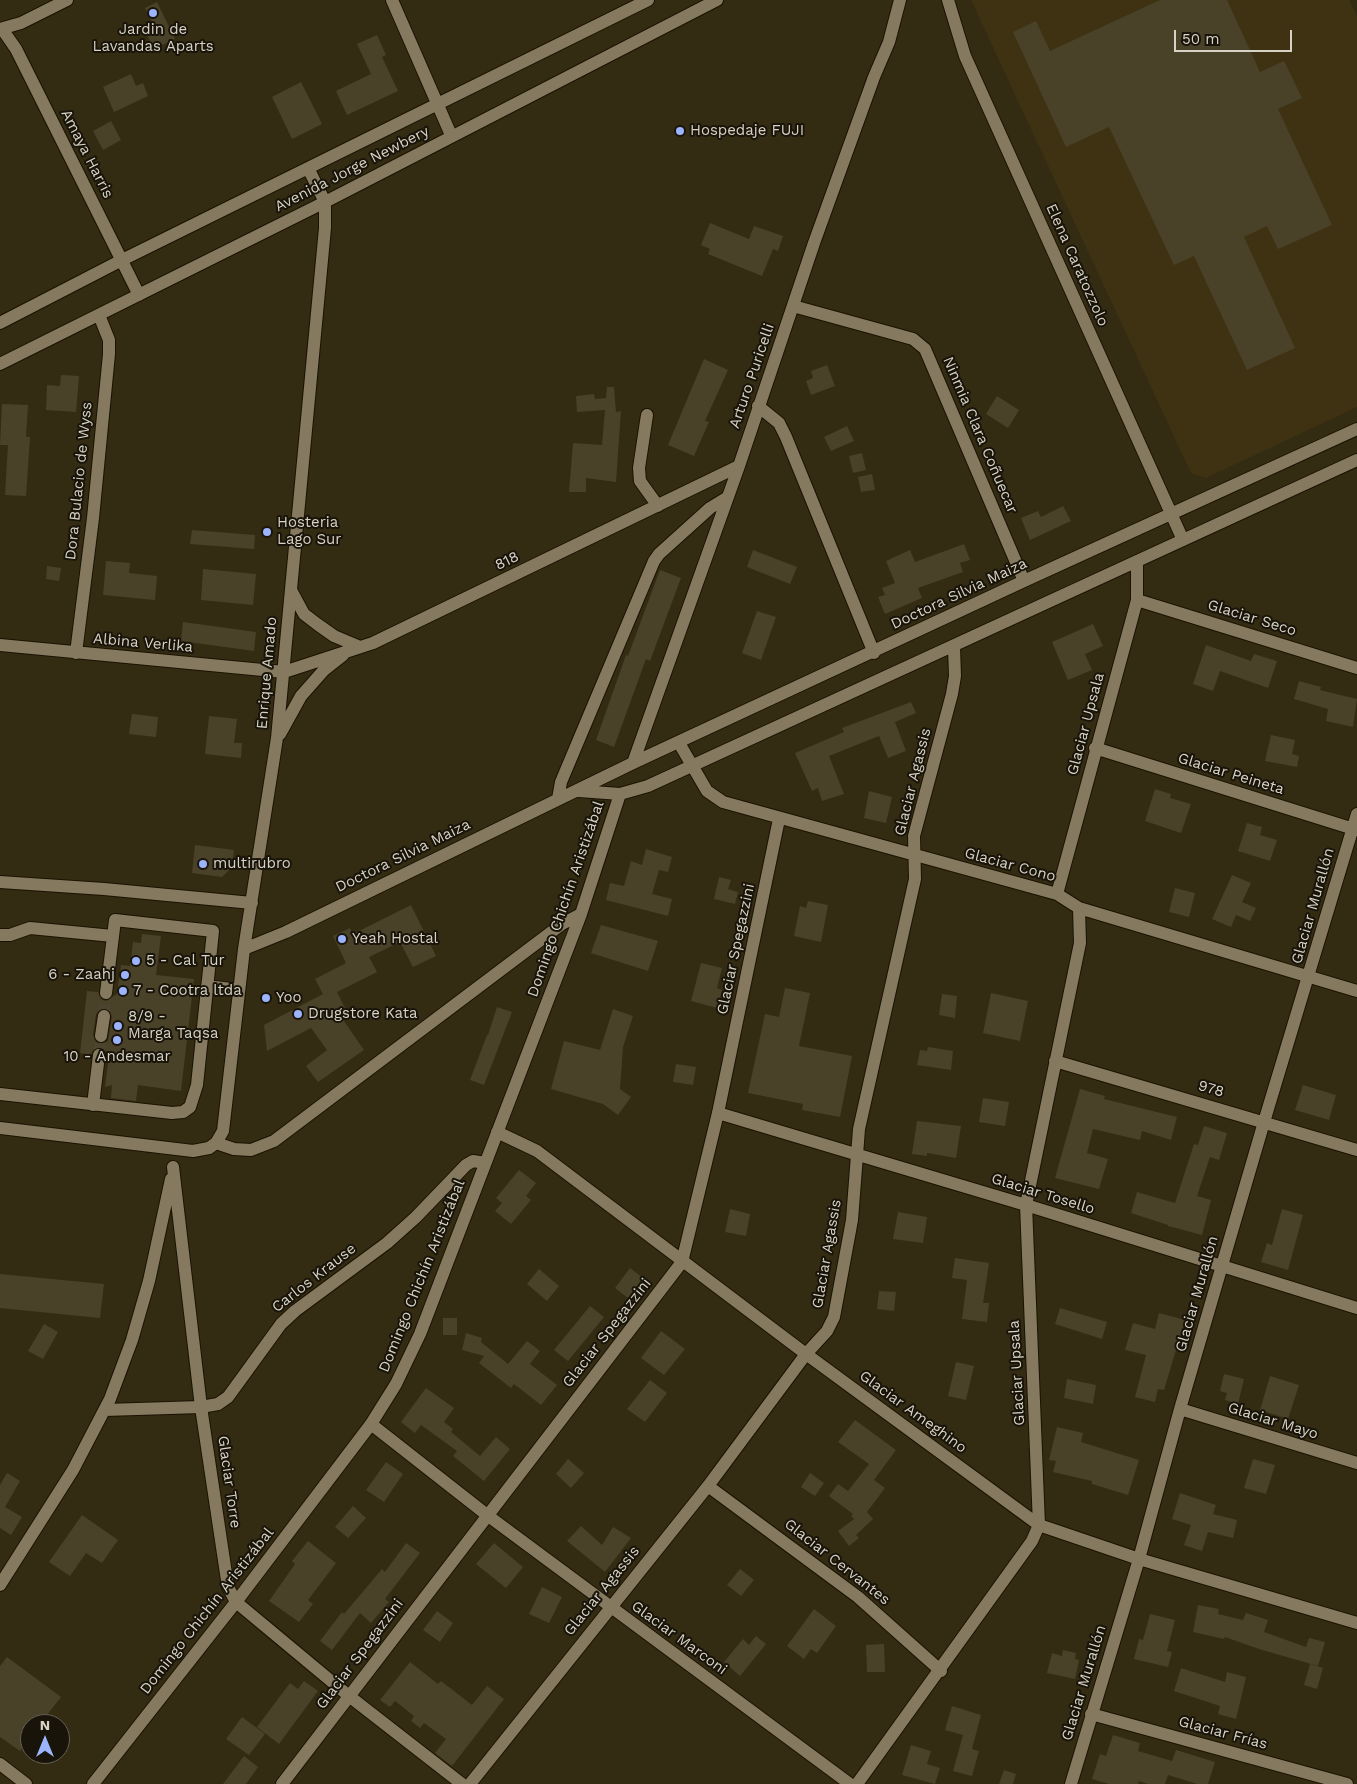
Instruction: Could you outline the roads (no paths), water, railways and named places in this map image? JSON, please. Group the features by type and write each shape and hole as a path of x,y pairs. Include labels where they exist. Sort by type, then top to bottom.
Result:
{"street":[{"path":"1,29 21,23 67,0"},
{"path":"392,0 451,135"},
{"name":"Avenida Jorge Newbery","path":"0,323 122,260 438,106 648,0"},
{"name":"Avenida Jorge Newbery","path":"0,364 325,202 451,135 717,0"},
{"name":"Arturo Puricelli","path":"633,763 728,498 840,168 874,77 890,42 900,0"},
{"name":"Elena Caratozzolo","path":"948,0 965,56 1184,540"},
{"name":"Amaya Harris","path":"1,29 16,49 139,295"},
{"path":"308,168 325,202"},
{"name":"Enrique Amado","path":"216,1143 224,1123 244,949 277,738 325,228 325,202"},
{"name":"Ninmia Clara Coñuecar","path":"793,306 913,339 924,349 1024,581"},
{"name":"Dora Bulacio de Wyss","path":"76,653 93,518 109,354 109,340 99,314"},
{"path":"758,406 779,423 786,437 874,653"},
{"path":"647,415 639,468 640,481 658,506"},
{"name":"Doctora Silvia Maiza","path":"244,949 286,932 633,763 1357,429"},
{"path":"576,790 620,794 648,786 692,768 1357,460"},
{"name":"818","path":"284,672 354,648 477,594 739,466"},
{"path":"558,799 561,782 654,561 659,554 710,508 728,498"},
{"name":"Glaciar Upsala","path":"1057,894 1095,748 1137,600 1137,562"},
{"path":"277,738 301,696 324,670 354,648 304,614 291,589"},
{"name":"Glaciar Seco","path":"1137,600 1357,668"},
{"name":"Albina Verlika","path":"0,646 284,672"},
{"name":"Glaciar Agassis","path":"470,1784 708,1486 806,1354 827,1331 834,1317 852,1220 859,1130 915,879 914,836 952,694 955,676 954,646"},
{"name":"Glaciar Cono","path":"679,743 692,768 714,798 723,802 915,857 1057,894 1080,908 1357,991"},
{"name":"Glaciar Peineta","path":"1095,748 1355,829"},
{"name":"Domingo Chichín Aristizábal","path":"93,1784 236,1602 371,1424 396,1384 420,1334 581,914 620,794"},
{"name":"Glaciar Murallón","path":"1071,1784 1139,1559 1180,1409 1264,1122 1355,829 1357,814"},
{"name":"Glaciar Spegazzini","path":"282,1784 682,1262 718,1114 779,819"},
{"path":"0,882 104,889 252,903"},
{"name":"Glaciar Upsala","path":"857,1784 941,1671 1032,1541 1039,1525 1026,1205 1080,943 1080,908"},
{"path":"0,1128 177,1149 200,1150 216,1143 234,1149 250,1150 274,1141 562,924 581,914"},
{"path":"0,1094 172,1113 183,1112 190,1107 197,1085 214,931 115,920 106,993"},
{"path":"0,935 10,935 30,928 113,936"},
{"path":"207,986 239,990"},
{"path":"101,1036 104,1016"},
{"path":"93,1104 99,1055"},
{"name":"978","path":"1055,1061 1357,1150"},
{"name":"Glaciar Tosello","path":"718,1114 1026,1205 1357,1308"},
{"name":"Glaciar Ameghino","path":"497,1132 537,1151 682,1262 1039,1525 1139,1559 1357,1623"},
{"path":"0,1585 73,1470 105,1410 129,1348 149,1281 177,1149"},
{"name":"Carlos Krause","path":"105,1410 201,1407 218,1404 228,1397 281,1324 295,1311 386,1243 416,1217 466,1165 473,1161 485,1163"},
{"name":"Glaciar Torre","path":"173,1167 201,1407 228,1588 236,1602 349,1696 462,1784"},
{"name":"Glaciar Mayo","path":"1180,1409 1357,1464"},
{"name":"Glaciar Marconi","path":"371,1424 487,1515 850,1784"},
{"name":"Glaciar Cervantes","path":"708,1486 858,1597 941,1671"},
{"name":"Glaciar Frías","path":"1091,1714 1347,1784"},
{"path":"0,1764 26,1784"}],"tunnel":[{"path":"104,1016 106,993"},
{"path":"99,1055 101,1036"}],"place":[{"name":"Jardin de Lavandas Aparts","path":"153,13"},
{"name":"Hospedaje FUJI","path":"680,131"},
{"name":"Hosteria Lago Sur","path":"267,532"},
{"name":"multirubro","path":"203,864"},
{"name":"Yeah Hostal","path":"342,939"},
{"name":"5 - Cal Tur","path":"136,961"},
{"name":"6 - Zaahj","path":"125,975"},
{"name":"7 - Cootra ltda","path":"123,991"},
{"name":"Yoo","path":"266,998"},
{"name":"Drugstore Kata","path":"298,1014"},
{"name":"8/9 - Marga Taqsa","path":"118,1026"},
{"name":"10 - Andesmar","path":"117,1040"}]}
